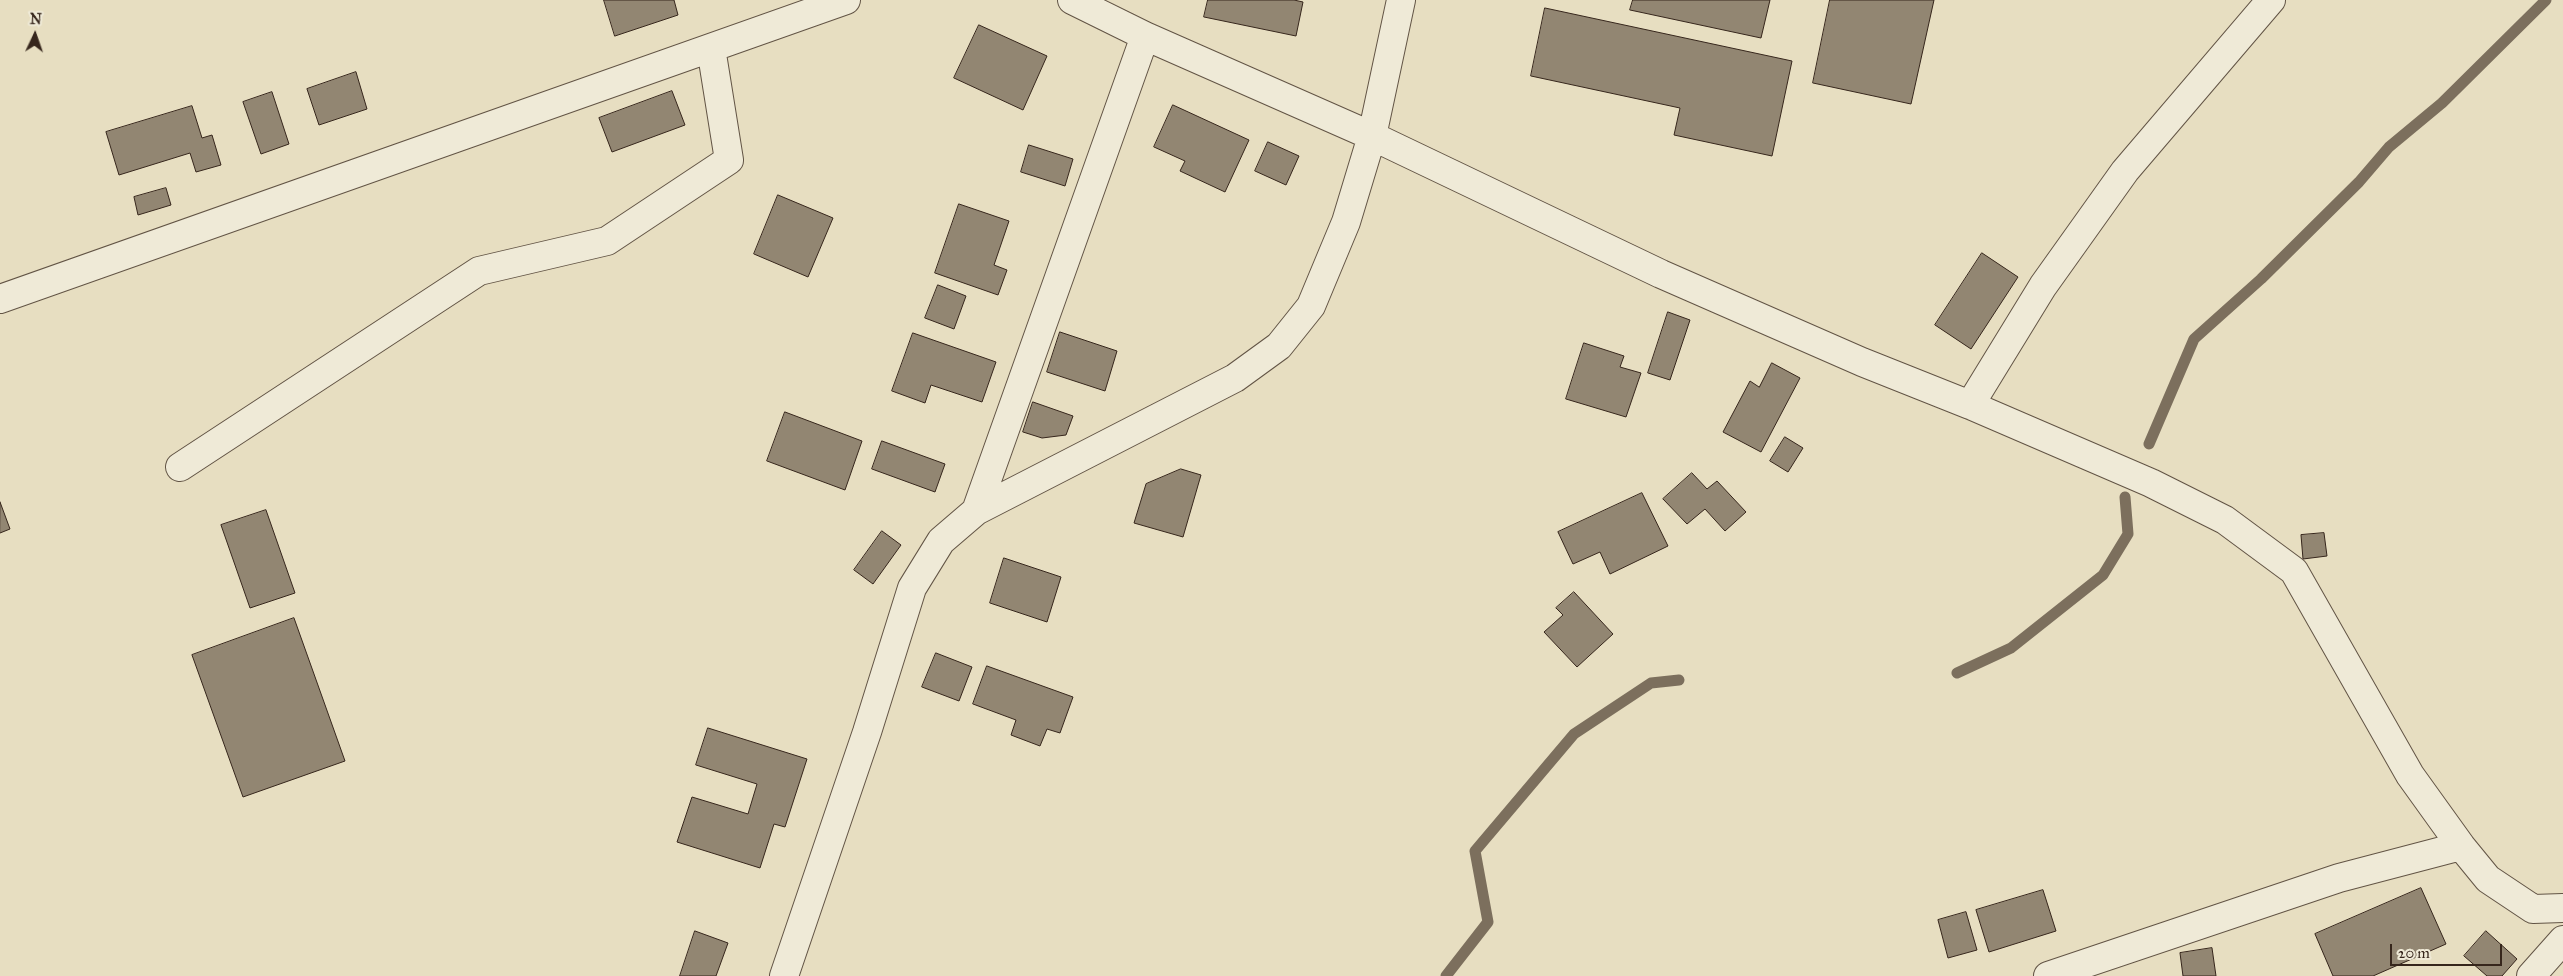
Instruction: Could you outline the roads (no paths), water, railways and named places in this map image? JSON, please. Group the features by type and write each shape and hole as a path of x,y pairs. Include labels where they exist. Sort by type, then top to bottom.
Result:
{"street":[{"path":"0,299 846,0"},
{"path":"1072,0 1145,36 1372,136 1661,274 1862,362 1970,405 2151,483 2225,520 2294,570 2410,774 2461,846 2488,880 2533,909 2563,908"},
{"path":"784,976 867,732 912,588 942,541 976,511 1235,378 1279,346 1311,306 1346,222 1372,136 1401,0"},
{"path":"1970,405 2043,286 2126,171 2271,0"},
{"path":"976,511 1145,36"},
{"path":"180,467 479,271 608,241 729,160 711,48"},
{"path":"2048,976 2339,878 2461,846"},
{"path":"2531,976 2563,940"}],"waterway":[{"path":"2149,444 2194,339 2261,279 2359,182 2389,147 2442,103 2546,0"},
{"path":"1957,673 2011,648 2103,575 2128,534 2125,497"},
{"path":"1446,976 1488,922 1475,851 1574,734 1651,683 1679,680"}]}
